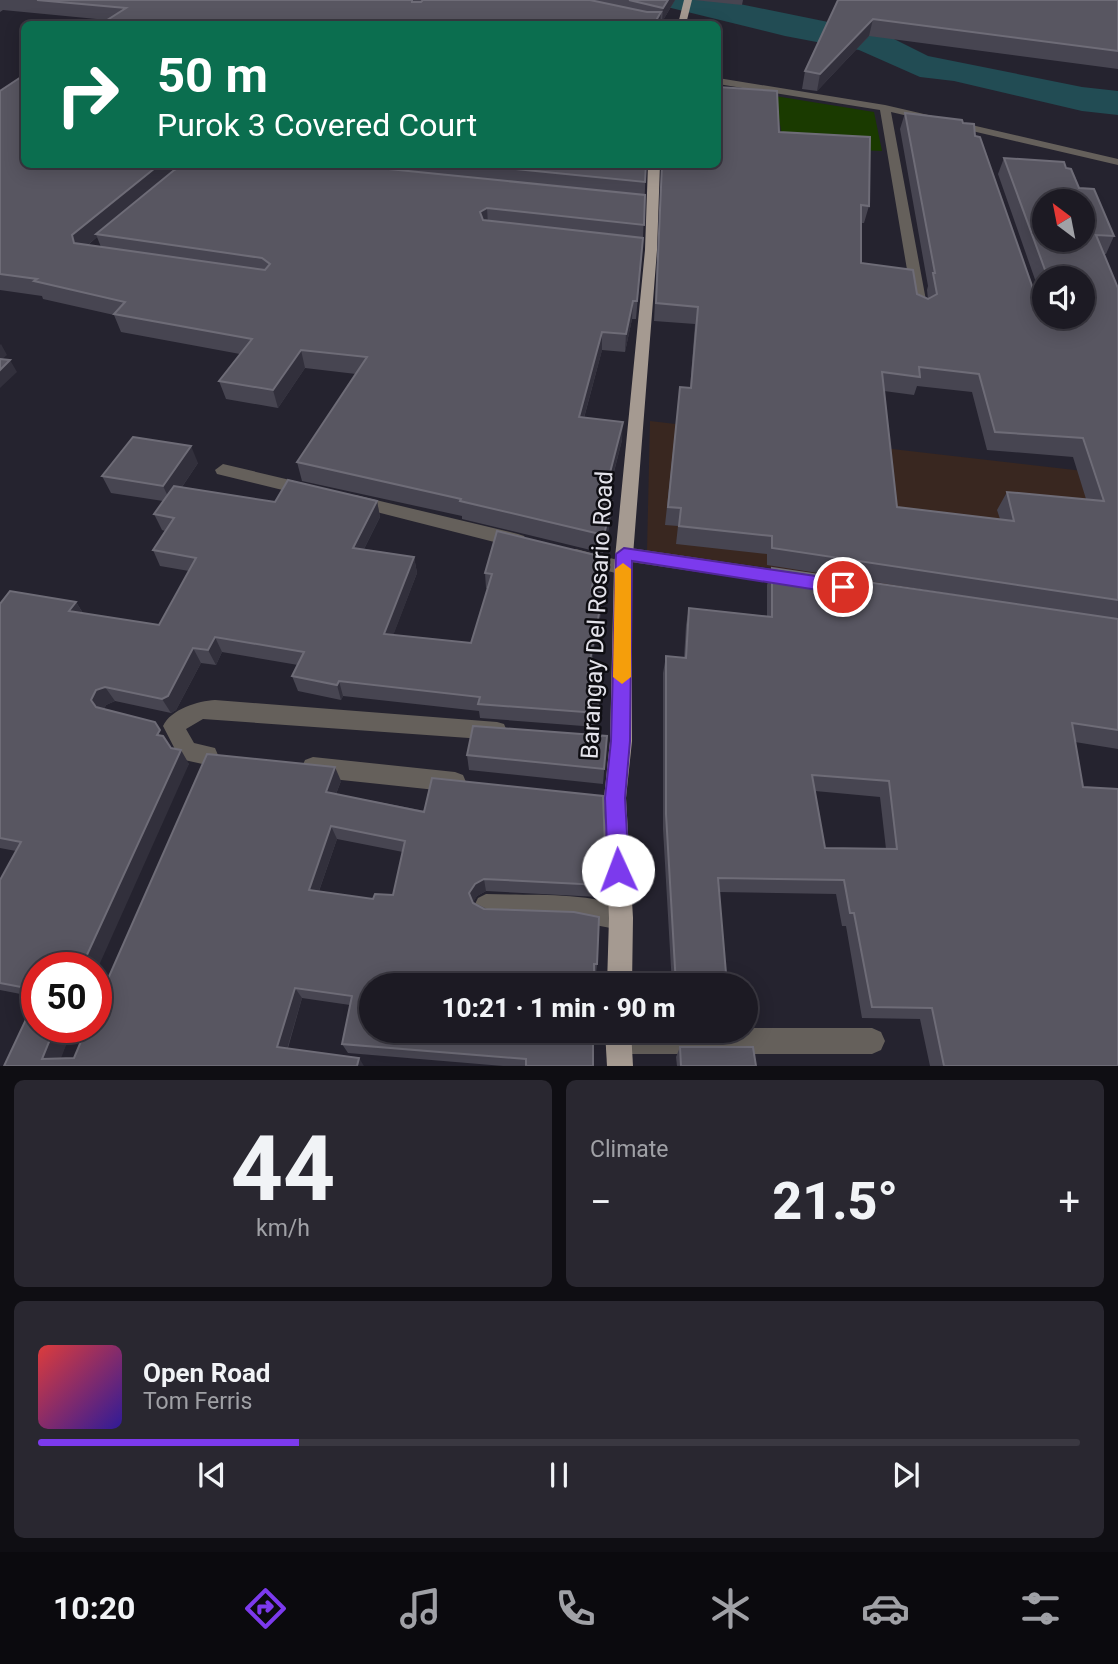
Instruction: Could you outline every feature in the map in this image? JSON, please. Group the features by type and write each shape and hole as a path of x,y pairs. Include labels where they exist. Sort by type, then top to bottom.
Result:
{"main road":[{"path":"684,20 688,0"},
{"name":"Barangay Del Rosario Road","path":"619,973 621,918 615,798 621,741 623,561 646,205 653,168"}],"street":[{"path":"721,81 885,108 976,134 1118,162"},
{"path":"885,108 921,311"},
{"path":"223,470 531,544"},
{"path":"558,551 816,583"},
{"path":"149,721 173,726 200,710 215,709 511,732"},
{"path":"173,726 188,752 202,766 234,758"},
{"path":"593,738 621,741"},
{"path":"288,764 479,784"},
{"path":"588,795 615,798"},
{"path":"486,906 574,909 621,918"},
{"path":"619,1046 872,1041"}],"shaded area":[{"path":"650,421 1118,475 1118,616 647,551"}],"green space":[{"path":"775,96 874,112 882,151 784,147"}],"building":[{"path":"37,0 590,0 647,12 661,12 656,21 106,21 126,8"},
{"path":"629,0 668,0 663,8"},
{"path":"838,0 1118,0 1118,51 873,19 820,74 805,71"},
{"path":"21,77 21,168 155,168 72,235 74,243 265,270 270,264 262,258 96,234 178,168 378,168 645,195 644,225 487,208 480,212 483,220 643,238 637,301 633,301 626,334 602,332 579,417 623,422 603,500 612,501 604,535 297,462 367,357 301,350 273,390 219,381 252,339 114,314 125,302 34,281 37,279 0,274 0,91"},
{"path":"721,87 777,91 779,132 870,137 869,206 861,205 861,263 913,270 917,294 928,299 937,294 935,273 905,113 974,124 975,136 980,137 1032,286 1032,329 1095,329 1095,266 1044,266 1038,252 1096,252 1096,235 1118,288 1118,600 772,548 772,536 679,526 681,508 668,507 680,387 691,388 698,307 656,303 662,168 721,168","holes":["919,367 979,374 995,432 1083,438 1104,501 1007,492 1014,521 897,507 882,372 920,377"]},
{"path":"1004,158 1064,162 1066,168 1071,169 1079,188 1094,189 1032,189 1032,234"},
{"path":"507,168 646,168 645,182"},
{"path":"1096,194 1114,236 1096,235"},
{"path":"0,359 10,360 0,370"},
{"path":"133,437 191,446 163,486 102,476"},
{"path":"288,480 377,501 353,548 414,557 384,634 471,643 492,574 485,573 497,531 599,556 591,591 603,593 587,676 602,678 597,713 478,704 480,697 339,681 337,685 292,676 304,652 215,637 208,650 193,648 168,696 162,699 105,687 96,690 91,700 96,707 155,722 160,730 157,735 163,736 171,748 181,750 88,952 21,952 21,987 0,983 0,880 21,842 0,838 0,604 10,591 76,602 69,611 159,625 196,558 153,550 174,518 154,514 174,486 275,502"},
{"path":"772,568 1118,619 1118,730 1072,723 1083,787 1118,789 1118,1066 944,1066 932,1008 872,1007 854,913 850,913 844,880 718,878 726,973 675,973 666,814 666,656 686,658 689,608 772,617","holes":["812,775 889,781 897,849 825,848"]},
{"path":"473,726 607,736 604,769 467,755"},
{"path":"207,754 335,767 326,792 424,812 432,778 603,796 605,845 600,885 484,879 475,884 469,893 473,903 484,909 574,912 599,917 597,964 594,964 594,973 359,973 359,1043 593,1043 593,1066 526,1066 526,1059 342,1044 352,996 295,988 277,1047 359,1058 357,1066 4,1066 21,1030 21,1043 48,1043 42,1059 74,1058 80,1043 112,1043 112,970","holes":["331,826 405,841 393,895 375,894 373,899 309,890"]},
{"path":"680,1047 753,1047 756,1066 681,1066"}],"waterway":[{"path":"679,0 785,26 869,41 920,66 954,70 1082,99 1118,103"}],"slow traffic":[{"path":"622,677 623,569"}],"route":[{"path":"618,870 615,798 621,741 624,554 843,587"}]}
